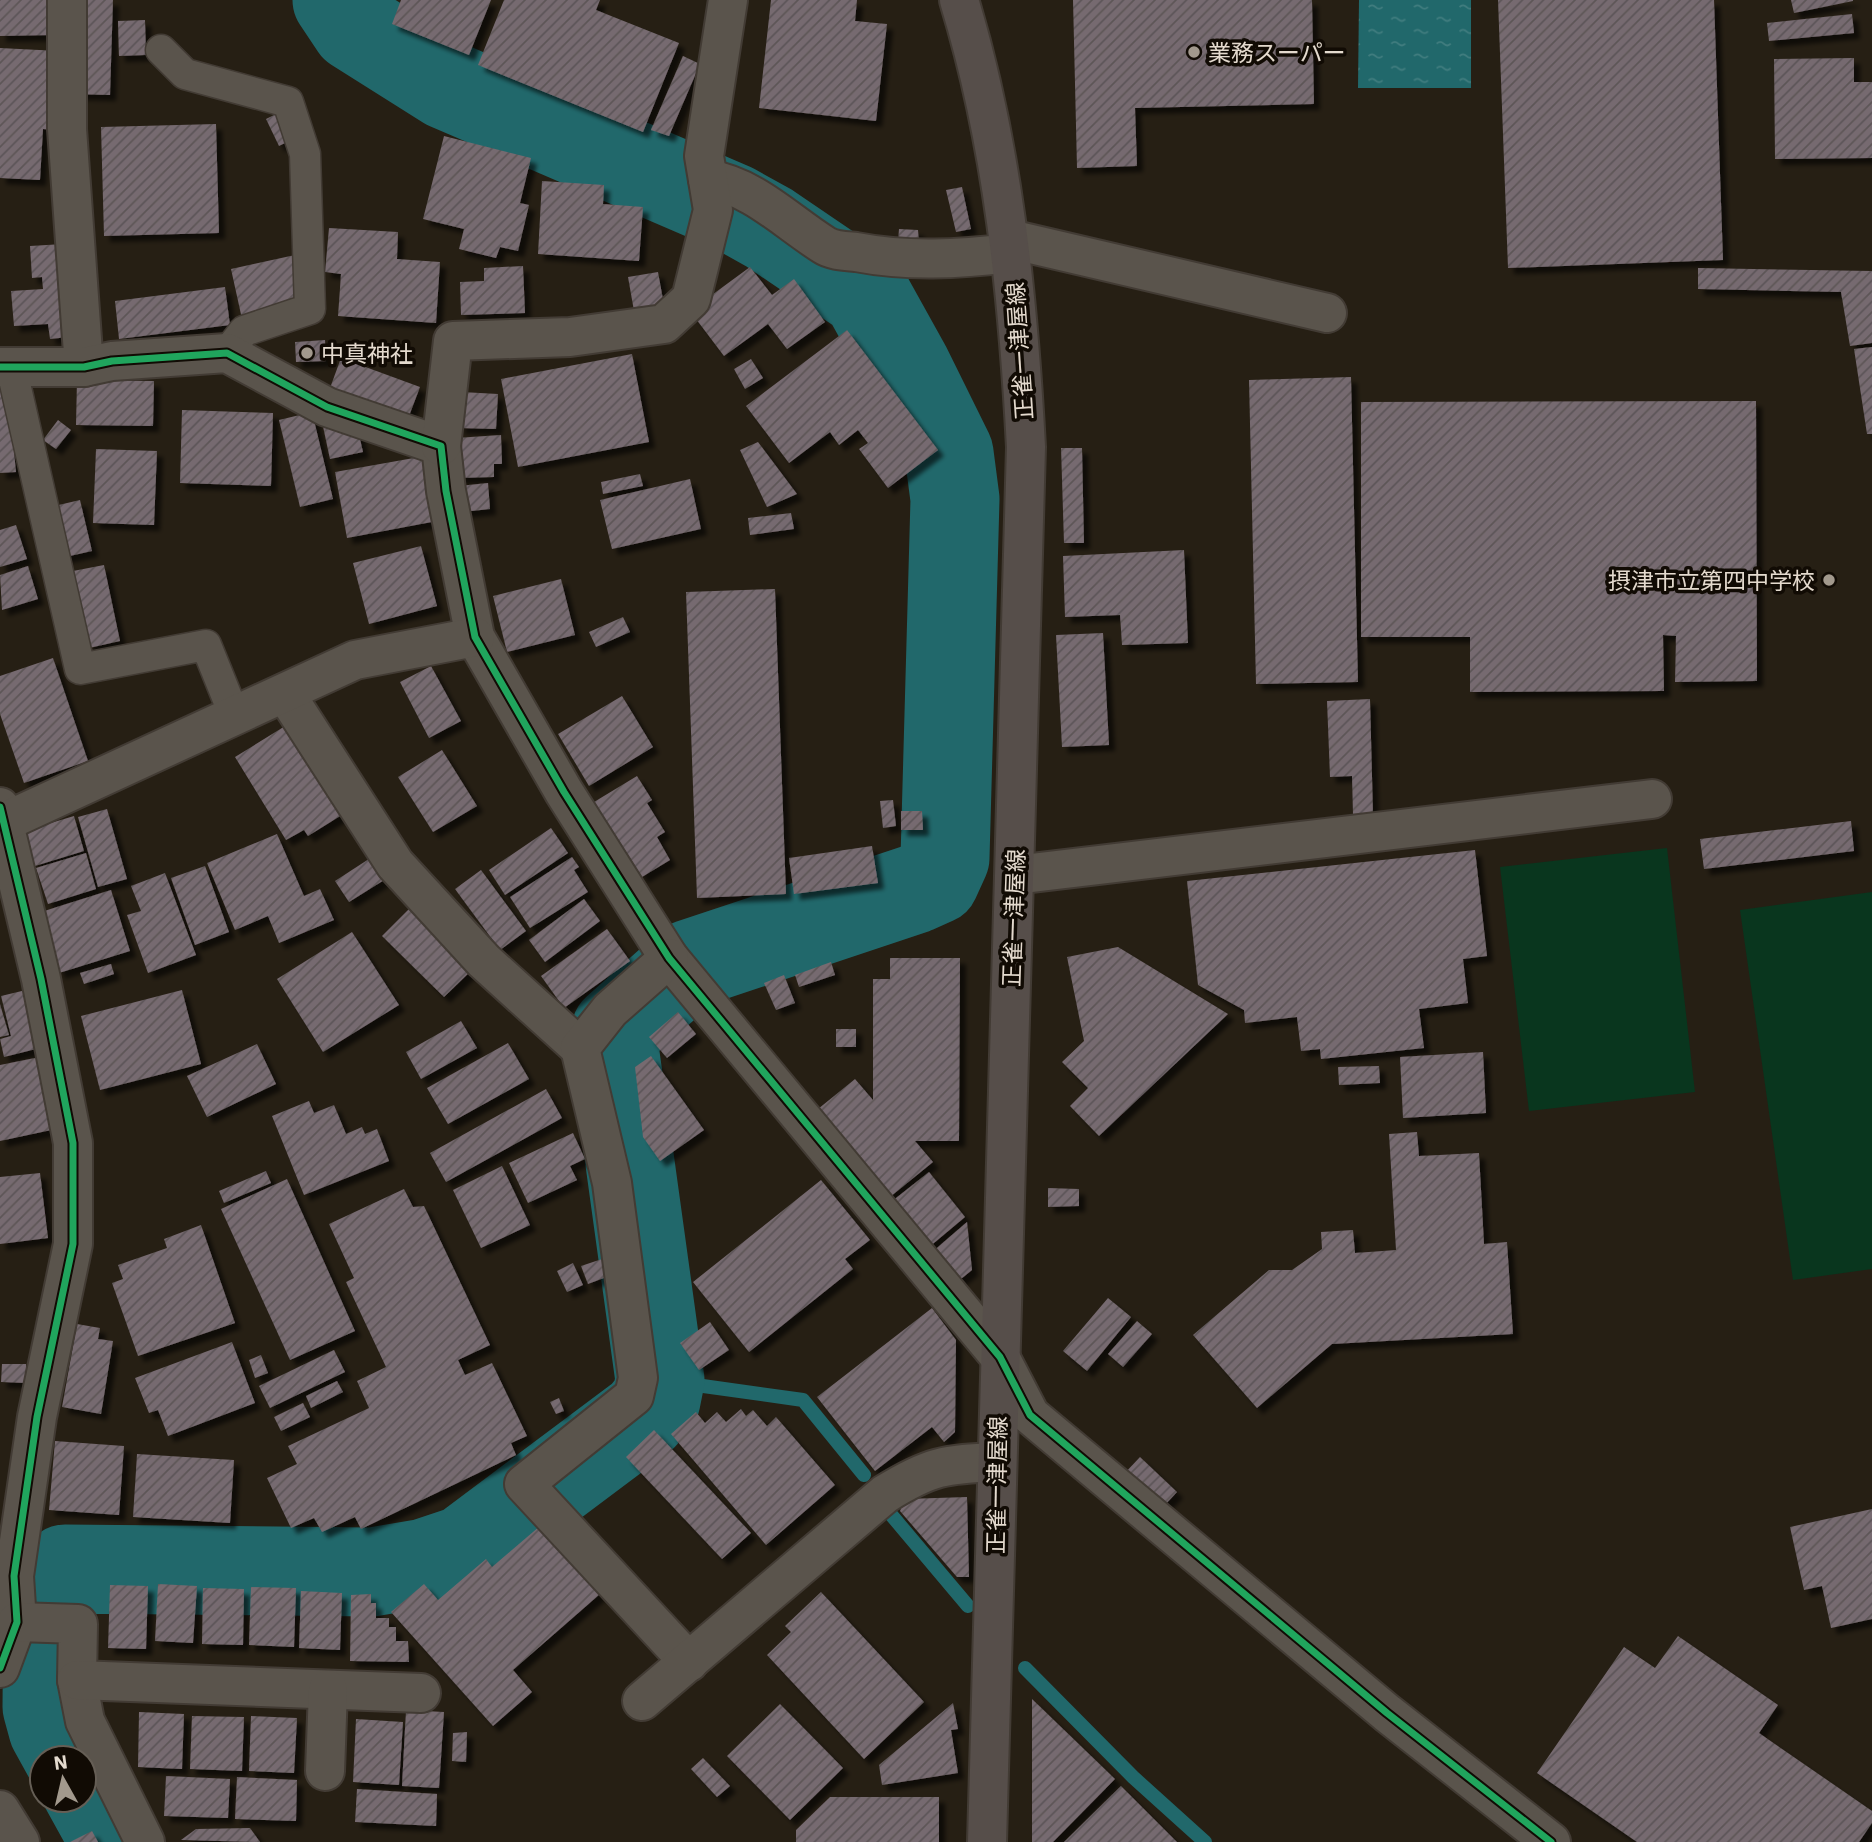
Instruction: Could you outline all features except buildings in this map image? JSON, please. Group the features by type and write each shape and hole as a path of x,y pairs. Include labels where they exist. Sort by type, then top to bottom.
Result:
{"main road":[{"name":"正雀一津屋線","path":"959,0 971,41 1011,246 1026,447 987,1842"}],"street":[{"path":"67,0 67,129 84,367"},
{"path":"728,0 704,156 710,191 691,299 664,324 570,337 453,341 442,446 446,491 475,638 564,792 677,968 1000,1357 1030,1415 1387,1713 1551,1842"},
{"path":"710,191 724,182 774,207 827,247 888,258 960,259 1011,246 1327,313"},
{"path":"6,367 84,367 112,361 227,353 327,407 442,446"},
{"path":"37,1623 14,1576 37,1417 73,1244 73,1143 2,818 235,717 355,660 475,638"},
{"path":"285,693 395,864 484,961 580,1048 612,1183 638,1378 634,1396 524,1484 689,1661"},
{"path":"1015,875 1652,799"},
{"path":"580,1048 610,1010 677,968"},
{"path":"642,1701 885,1494 921,1472 956,1464 997,1462"},
{"path":"0,1668 37,1623"},
{"path":"37,1623 78,1624 77,1680 85,1721 145,1842"},
{"path":"77,1680 421,1693"},
{"path":"325,1771 328,1690"},
{"path":"0,1810 20,1842"}],"lane":[{"path":"161,50 185,74 288,102 305,154 310,309 244,331 227,353"},
{"path":"6,367 80,669 206,645 235,717"}],"green space":[{"path":"1667,848 1695,1092 1529,1111 1500,867"},
{"path":"1872,892 1872,1269 1793,1280 1740,910"}],"water":[{"path":"1359,0 1471,0 1471,88 1358,88"}],"waterway":[{"path":"61,1744 53,1729 47,1707 48,1581 65,1569 372,1572 425,1563 464,1550 643,1416 656,1400 660,1380 614,1047 616,1030 690,964 915,889 935,880 945,858 955,499 949,453 906,366 866,294 769,228 733,208 447,85 355,27 337,0"},
{"path":"660,1380 803,1400 864,1475"},
{"path":"888,1511 968,1606"},
{"path":"1025,1668 1133,1777 1205,1842"},
{"path":"98,1811 115,1842"}],"cycle path":[{"path":"0,367 84,367 112,361 227,353 327,407 441,446 446,491 475,637 564,792 669,958 1000,1357 1030,1415 1387,1713 1551,1842"},
{"path":"0,807 41,979 73,1143 73,1244 37,1417 14,1576 17,1622 0,1668"}],"place":[{"name":"業務スーパー","path":"1194,52"},
{"name":"中真神社","path":"307,353"},
{"name":"摂津市立第四中学校","path":"1829,580"}]}
